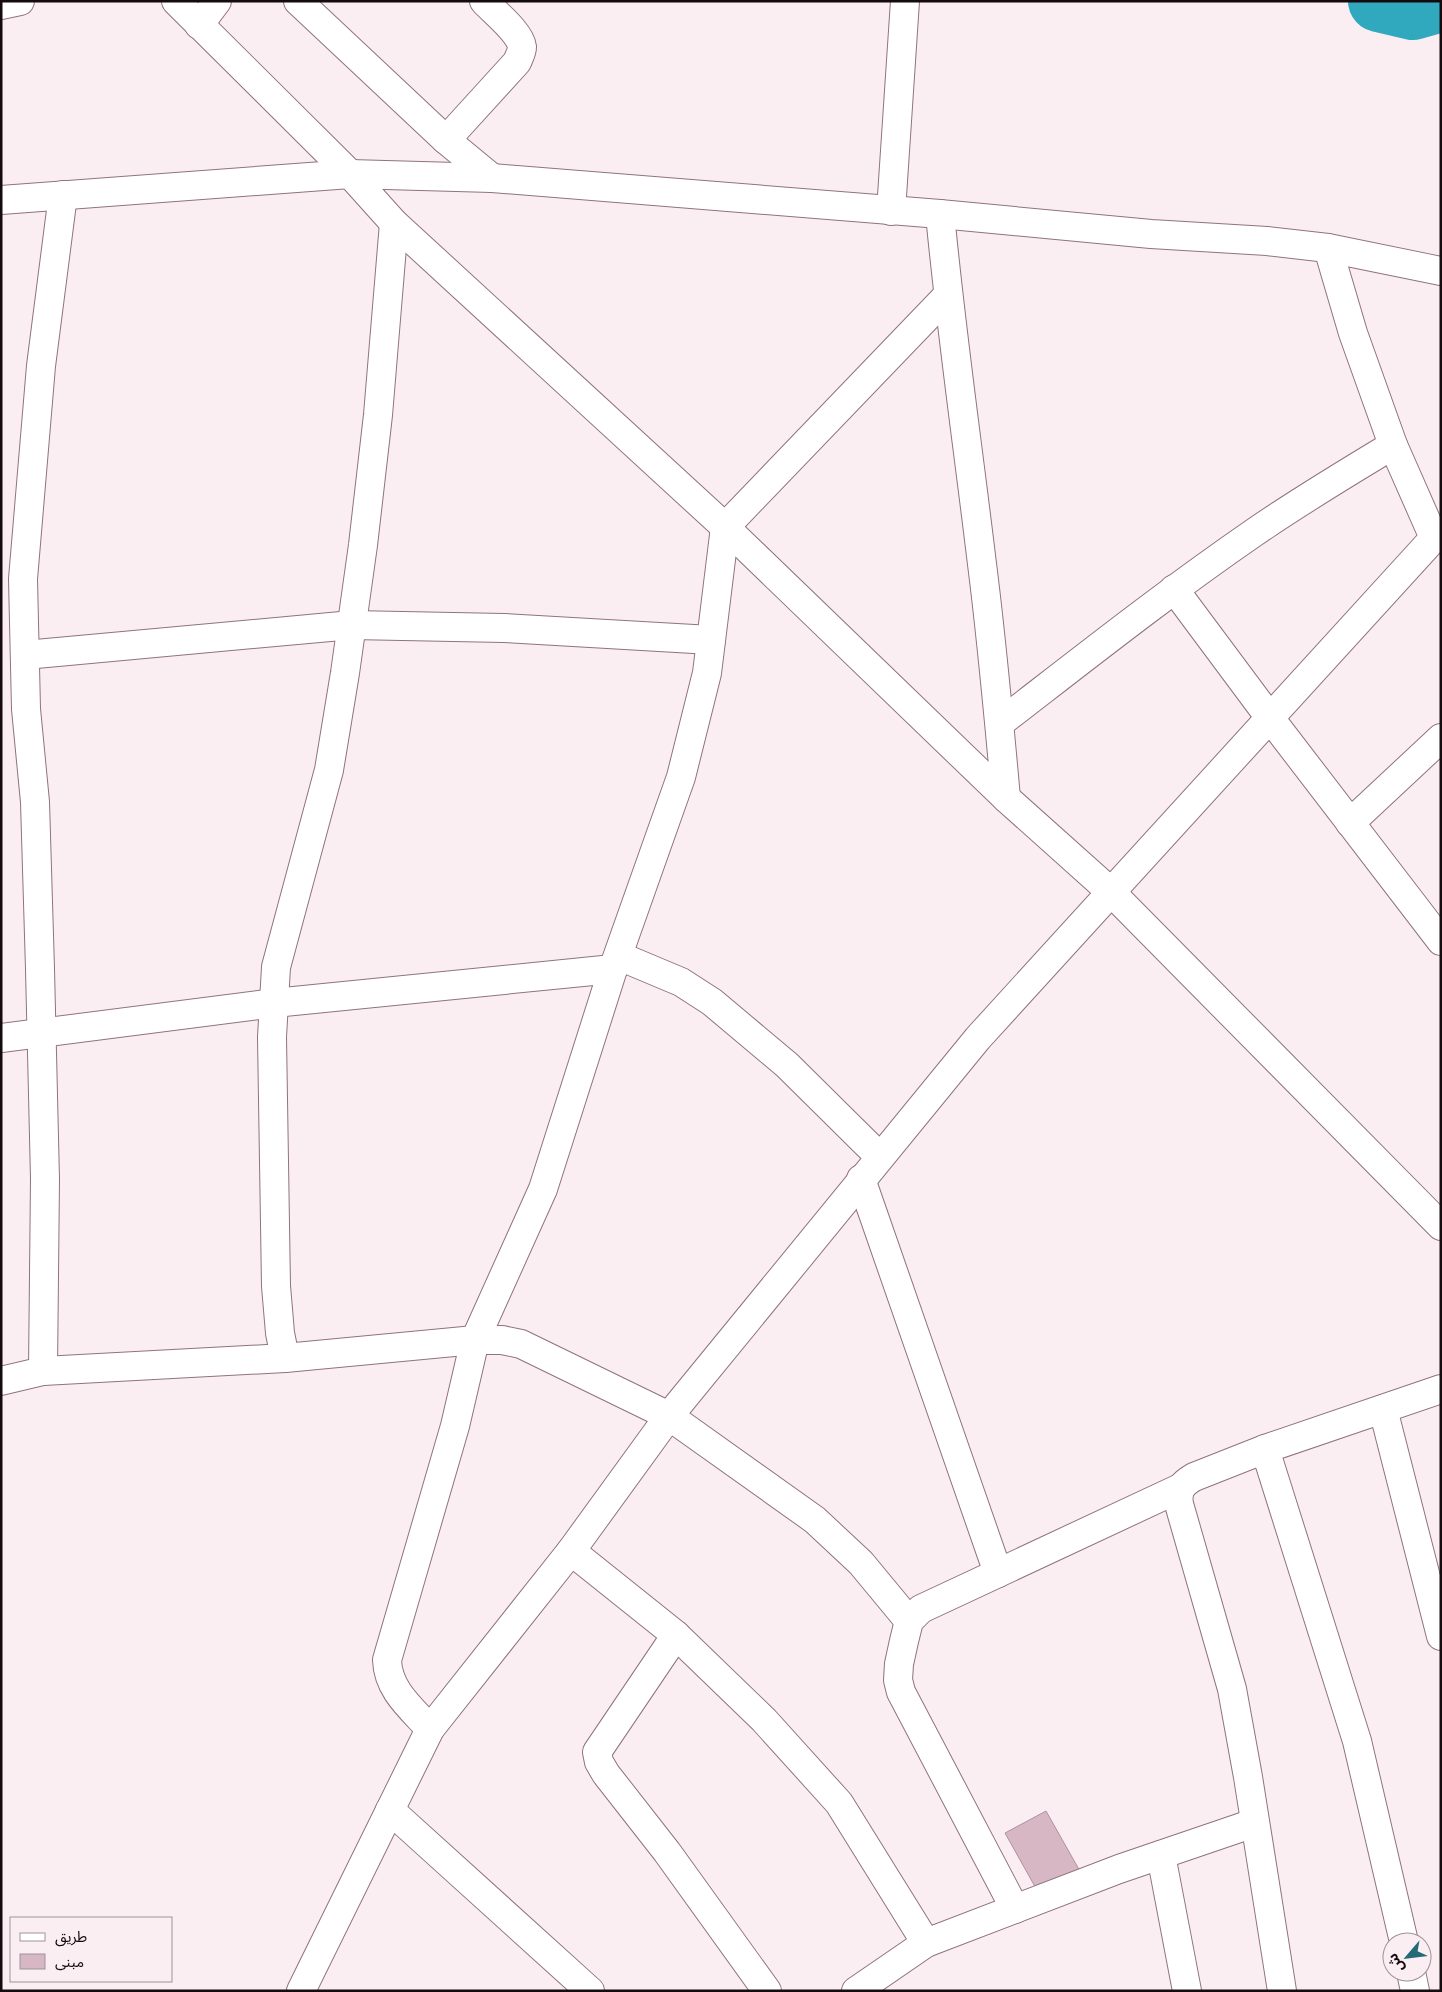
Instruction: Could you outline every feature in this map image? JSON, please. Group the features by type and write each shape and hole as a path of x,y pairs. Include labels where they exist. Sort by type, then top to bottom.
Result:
{"street":[{"path":"1,5 20,1"},
{"path":"176,1 350,174 394,223 725,527 1006,798 1111,892 1441,1226"},
{"path":"199,25 216,1"},
{"path":"298,1 446,140 492,178"},
{"path":"446,140 517,62 520,56 522,46 516,33 484,1"},
{"path":"891,211 905,1"},
{"path":"1,200 350,174 492,178 940,214 1151,234 1267,241 1328,248 1441,271"},
{"path":"43,1371 45,1179 42,1033 35,802 26,709 23,578 42,357 64,195"},
{"path":"940,214 948,295 983,566 1006,798"},
{"path":"285,1358 280,1333 276,1286 272,1037 276,967 329,770 352,625 378,415 394,223"},
{"path":"301,1991 430,1729 571,1551 669,1416 978,1038 1270,718 1435,532 1394,445 1353,333 1328,248"},
{"path":"430,1729 396,1692 387,1671 387,1660 455,1426 475,1340 543,1189 616,962 681,777 707,673 725,527 948,295"},
{"path":"1000,723 1174,589 1312,493 1394,445"},
{"path":"1174,589 1270,718 1439,937"},
{"path":"24,655 352,625 504,628 711,640"},
{"path":"1350,822 1441,738"},
{"path":"1,1038 616,962 681,982 712,1002 786,1065 880,1156"},
{"path":"862,1179 998,1573"},
{"path":"1,1381 43,1371 285,1358 475,1340 502,1340 521,1344 669,1416 814,1520 861,1563 909,1621"},
{"path":"1015,1909 901,1692 898,1680 899,1664 909,1621 921,1609 1180,1488 1194,1477 1265,1449 1441,1389"},
{"path":"1383,1409 1441,1636"},
{"path":"1265,1449 1357,1741 1402,1932"},
{"path":"1180,1488 1178,1495 1179,1504 1232,1688 1282,1991"},
{"path":"571,1551 676,1635 764,1720 838,1803 926,1943"},
{"path":"676,1635 597,1752 599,1762 606,1774 667,1852 767,1991"},
{"path":"390,1810 590,1991"},
{"path":"856,1991 926,1943 1161,1855 1254,1823"},
{"path":"1161,1855 1186,1991"}],"building":[{"path":"1046,1811 1081,1873 1038,1892 1005,1833"}],"waterway":[{"path":"1379,1 1413,9 1441,1"}]}
